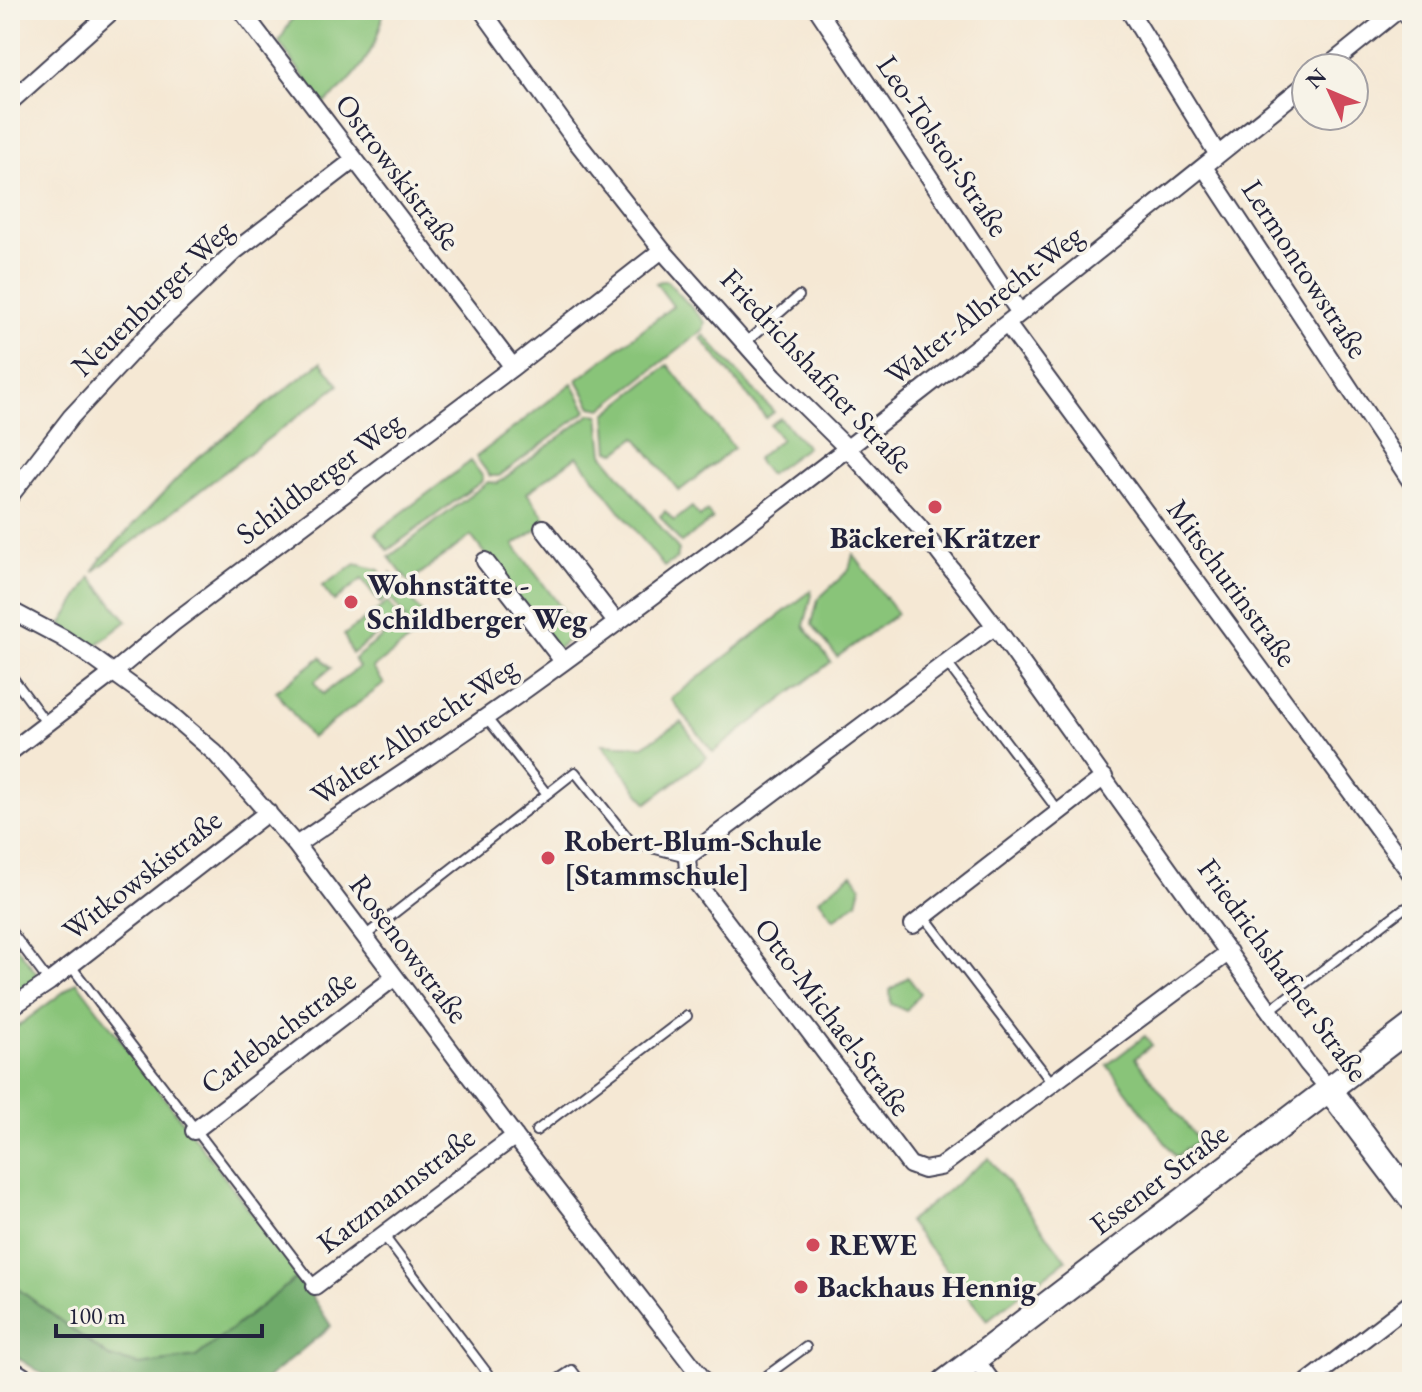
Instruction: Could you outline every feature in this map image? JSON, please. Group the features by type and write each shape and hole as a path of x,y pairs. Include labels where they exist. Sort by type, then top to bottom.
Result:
{"main road":[{"name":"Essener Straße","path":"945,1382 1412,1026"},
{"name":"Friedrichshafner Straße","path":"1329,1089 1412,1199"}],"street":[{"path":"10,102 113,10"},
{"name":"Ostrowskistraße","path":"241,10 513,367"},
{"name":"Friedrichshafner Straße","path":"482,10 573,137 662,250 745,343 920,528 995,626 1329,1089"},
{"name":"Leo-Tolstoi-Straße","path":"818,10 1014,319"},
{"path":"1129,10 1218,155"},
{"path":"1346,52 1398,10"},
{"path":"1404,10 1412,23"},
{"name":"Walter-Albrecht-Weg","path":"296,845 486,717 616,622 1014,319 1290,97"},
{"name":"Neuenburger Weg","path":"10,496 71,417 154,328 235,251 354,160"},
{"name":"Lermontowstraße","path":"1204,167 1412,483"},
{"name":"Schildberger Weg","path":"10,752 173,623 513,367 662,250"},
{"name":"Mitschurinstraße","path":"1014,319 1412,875"},
{"path":"543,528 616,622"},
{"name":"Walter-Albrecht-Weg","path":"485,561 563,661"},
{"name":"Rosenowstraße","path":"10,610 63,638 169,713 215,753 296,845 705,1382"},
{"path":"687,857 995,626"},
{"path":"919,920 1104,777"},
{"name":"Witkowskistraße","path":"10,1008 49,982 268,812"},
{"name":"Otto-Michael-Straße","path":"687,857 688,871 910,1165 924,1170 940,1167 1229,952"},
{"name":"Carlebachstraße","path":"194,1131 395,977"},
{"name":"Katzmannstraße","path":"315,1286 515,1136"},
{"path":"1308,1382 1412,1302"},
{"path":"975,1359 992,1382"},
{"path":"10,1368 32,1382"}],"lane":[{"path":"745,343 799,296"},
{"path":"947,662 1060,812"},
{"path":"10,674 47,724"},
{"path":"486,717 547,794"},
{"path":"364,936 575,772 632,843 687,857"},
{"path":"1270,1010 1403,909 1412,906"},
{"path":"919,920 1052,1084"},
{"path":"10,930 49,982"},
{"name":"Katzmannstraße","path":"71,965 194,1131 315,1286"},
{"path":"536,1131 687,1016"},
{"path":"383,1235 494,1382"},
{"path":"758,1382 806,1347"},
{"path":"554,1382 572,1370 581,1382"}],"green space":[{"path":"297,10 384,10 376,39 363,63 355,75 323,104 279,42"},
{"path":"667,281 705,322 703,330 602,409 592,407 577,380 673,306 656,283"},
{"path":"704,335 774,412 766,418 701,338"},
{"path":"321,362 339,385 93,572 101,559 196,459"},
{"path":"668,365 734,448 679,491 636,437 617,452 609,451 606,414"},
{"path":"572,383 587,411 499,476 490,476 476,457"},
{"path":"591,414 599,415 603,454 679,550 676,559 664,567 577,456 527,493 548,522 514,545 569,618 562,623 575,634 557,649 471,536 409,582 389,557 488,482 498,483"},
{"path":"780,418 807,447 769,475 756,459 781,439 770,425"},
{"path":"471,461 483,477 481,482 388,550 375,533"},
{"path":"692,507 700,517 707,511 713,519 681,543 660,516 665,511 674,521"},
{"path":"853,554 897,614 837,657 812,624 818,599 849,570"},
{"path":"356,564 379,570 386,580 385,599 380,603 362,579 334,601 322,586"},
{"path":"391,573 427,620 427,627 373,668 384,684 311,738 276,691 321,657 331,668 314,682 323,694 359,667 354,659 406,618 389,596"},
{"path":"91,577 127,621 95,646 61,625"},
{"path":"811,591 804,626 831,662 713,752 671,699"},
{"path":"388,602 399,617 352,654 344,635"},
{"path":"681,722 707,757 647,803 602,744 643,746"},
{"path":"852,874 861,886 857,902 834,919 819,899"},
{"path":"10,938 40,978 10,997"},
{"path":"908,977 920,993 906,1011 891,1004 890,990"},
{"path":"77,982 299,1276 196,1357 140,1365 109,1357 10,1283 10,1032"},
{"path":"1145,1036 1152,1045 1135,1058 1198,1140 1176,1157 1107,1065"},
{"path":"989,1158 1066,1260 987,1320 908,1222"},
{"path":"299,1276 331,1326 263,1382 56,1382 10,1353 10,1283 109,1357 140,1365 196,1357"}],"place":[{"name":"Bäckerei Krätzer","path":"935,507"},
{"name":"Wohnstätte - Schildberger Weg","path":"351,602"},
{"name":"Robert-Blum-Schule [Stammschule]","path":"548,858"},
{"name":"REWE","path":"813,1245"},
{"name":"Backhaus Hennig","path":"801,1287"}]}
